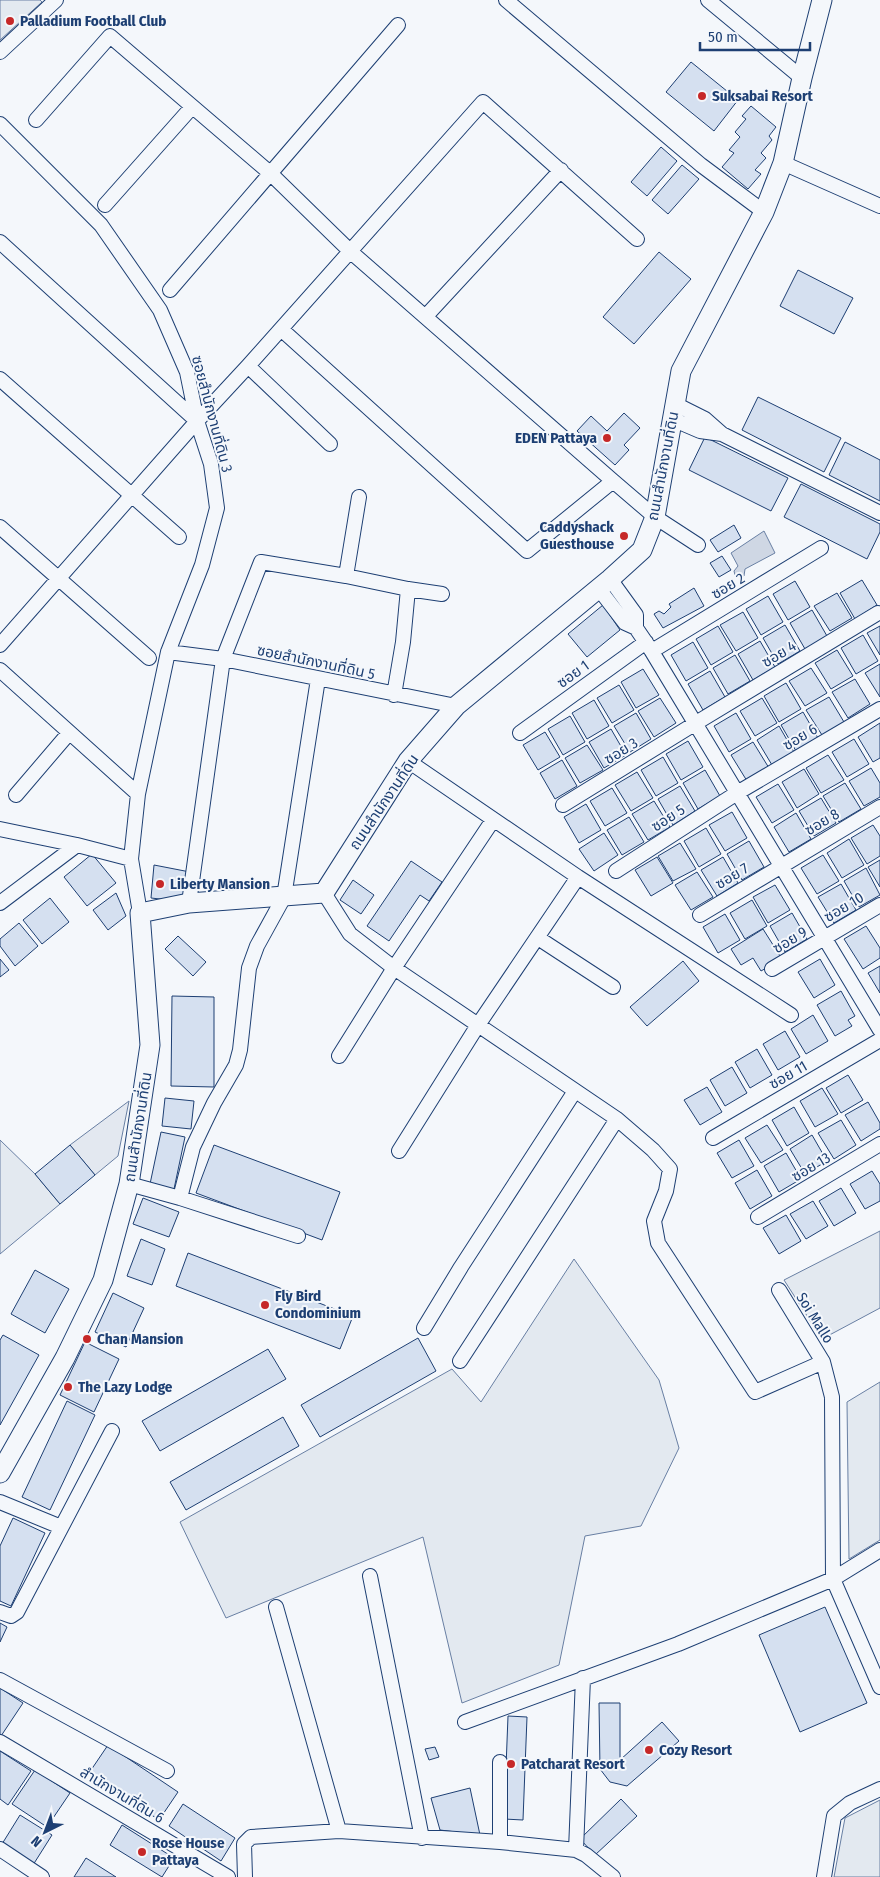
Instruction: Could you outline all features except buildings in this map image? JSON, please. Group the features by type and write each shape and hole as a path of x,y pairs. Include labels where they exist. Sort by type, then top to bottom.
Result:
{"street":[{"path":"0,52 56,0"},
{"path":"506,0 701,165 764,212"},
{"path":"708,0 802,78"},
{"name":"ถนนสำนักงานที่ดิน","path":"324,893 408,761 456,706 605,584 642,550 655,517 681,371 764,212 783,163 822,0"},
{"path":"170,290 398,25"},
{"path":"36,120 110,36 270,173 351,252 613,481 655,517 698,545"},
{"path":"0,645 197,421 351,252 483,102 637,239"},
{"path":"106,205 192,107"},
{"name":"ซอยสำนักงานที่ดิน 3","path":"0,124 101,225 160,310 187,372 197,421 211,464 217,508 202,565 168,652 138,794 131,859 140,913"},
{"path":"783,163 880,206"},
{"path":"426,316 561,170"},
{"path":"0,242 197,421"},
{"path":"281,329 527,551 613,481"},
{"path":"248,366 330,444"},
{"path":"0,379 179,537"},
{"path":"673,412 700,431 722,434 880,513"},
{"path":"346,576 359,497"},
{"path":"0,527 149,658"},
{"name":"ซอย 2","path":"649,647 820,548"},
{"path":"189,903 223,659 261,562 442,594"},
{"path":"605,584 624,623 636,628 696,723 880,1030"},
{"path":"394,695 403,642 408,589"},
{"name":"ซอย 4","path":"696,723 878,613"},
{"name":"ซอย 1","path":"520,733 649,647"},
{"name":"ซอยสำนักงานที่ดิน 5","path":"168,652 223,659 456,706"},
{"path":"0,670 138,794"},
{"path":"180,1198 193,1147 214,1103 236,1065 240,1050 249,968 284,897 318,679"},
{"name":"ซอย 6","path":"737,793 880,709"},
{"name":"ซอย 3","path":"563,806 696,723"},
{"path":"16,795 69,733"},
{"path":"408,761 578,877 791,1015"},
{"name":"ซอย 5","path":"616,871 737,793"},
{"name":"ซอย 8","path":"781,866 880,807"},
{"path":"339,1056 394,968 493,820"},
{"path":"0,829 77,845 131,859"},
{"path":"0,903 77,845"},
{"name":"ซอย 7","path":"700,915 781,866"},
{"path":"399,1151 478,1025 578,877"},
{"path":"140,913 189,903 324,893 350,934 394,968 617,1119 653,1150 670,1169 666,1191 654,1221 658,1243 755,1392 823,1362"},
{"name":"ซอย 10","path":"824,938 880,905"},
{"name":"ถนนสำนักงานที่ดิน","path":"0,1473 65,1358 103,1280 129,1184 150,1045 140,913"},
{"path":"538,938 613,987"},
{"name":"ซอย 9","path":"772,969 824,938"},
{"name":"ซอย 11","path":"713,1138 880,1040"},
{"path":"424,1328 461,1267 575,1091"},
{"path":"460,1361 617,1119"},
{"name":"ซอย 13","path":"758,1218 880,1144"},
{"path":"129,1184 180,1198 298,1236"},
{"name":"Soi Mallo","path":"779,1290 823,1362 832,1397 833,1579"},
{"path":"0,1612 11,1616 17,1612 112,1431"},
{"path":"0,1502 61,1527"},
{"path":"466,1722 678,1644 833,1579 880,1550"},
{"path":"370,1576 422,1838"},
{"path":"833,1579 880,1687"},
{"path":"276,1607 339,1831"},
{"path":"576,1850 583,1678"},
{"path":"0,1680 167,1771"},
{"name":"สำนักงานที่ดิน 6","path":"0,1742 228,1877"},
{"path":"500,1762 500,1842"},
{"path":"824,1877 834,1816 850,1802 880,1789"},
{"path":"245,1877 244,1844 251,1837 339,1831 500,1842 576,1850 586,1855 613,1877"},
{"path":"0,1849 42,1877"}],"shaded area":[{"name":"Palladium Football Club","path":"0,0 40,0 42,2 0,40"},
{"path":"764,531 775,553 745,569 744,576 741,578 735,575 734,571 738,566 731,553"},
{"path":"129,1101 118,1156 95,1175 70,1145"},
{"path":"0,1140 35,1174 60,1204 0,1254"},
{"path":"880,1231 880,1308 822,1339 784,1280"},
{"path":"574,1259 659,1380 679,1448 641,1526 585,1536 559,1665 462,1703 423,1537 226,1618 180,1522 452,1369 481,1402"},
{"path":"880,1382 880,1540 849,1559 847,1402"},
{"path":"880,1800 880,1877 834,1877 845,1818"}],"place":[{"name":"Palladium Football Club","path":"10,21"},
{"name":"Suksabai Resort","path":"702,96"},
{"name":"EDEN Pattaya","path":"607,438"},
{"name":"Caddyshack Guesthouse","path":"624,536"},
{"name":"Liberty Mansion","path":"160,884"},
{"name":"Fly Bird Condominium","path":"265,1305"},
{"name":"Chan Mansion","path":"87,1339"},
{"name":"The Lazy Lodge","path":"68,1387"},
{"name":"Cozy Resort","path":"649,1750"},
{"name":"Patcharat Resort","path":"511,1764"},
{"name":"Rose House Pattaya","path":"142,1852"}]}
